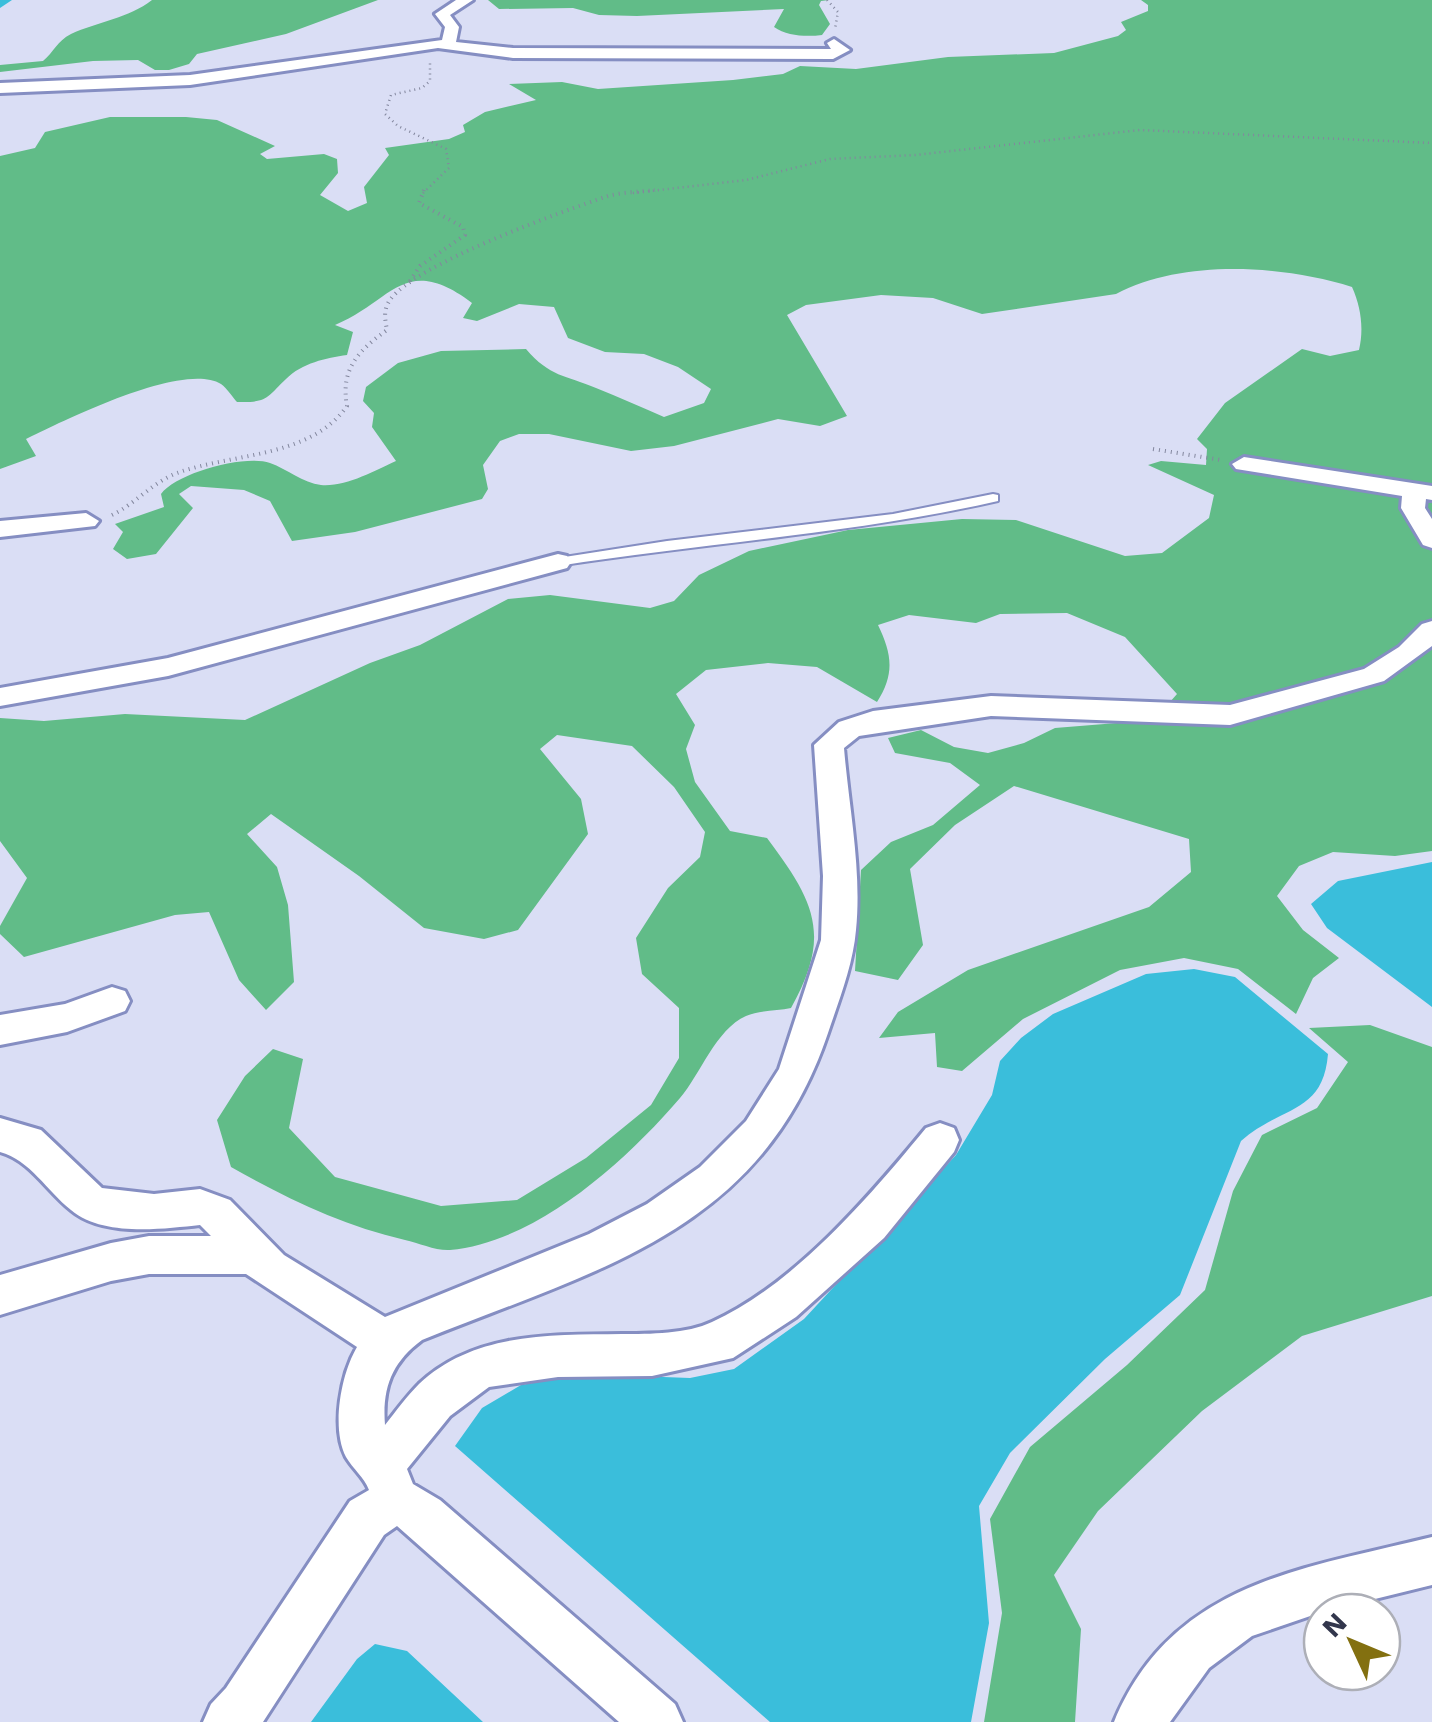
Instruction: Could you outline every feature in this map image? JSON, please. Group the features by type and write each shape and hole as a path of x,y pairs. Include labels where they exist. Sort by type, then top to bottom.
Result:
{"street":[{"path":"448,45 452,27 442,14 466,0"},
{"path":"0,88 190,80 430,45 490,52 602,54 833,54 843,50 834,43"},
{"path":"1244,464 1423,492 1412,508 1432,540"},
{"path":"0,528 86,521"},
{"path":"0,697 168,667 558,562"},
{"path":"658,1722 389,1482 364,1445 362,1416 369,1367 386,1341 407,1326 573,1259 671,1213 709,1186 760,1137 795,1078 814,1033 840,922 829,745 849,729 873,720 991,706 1230,715 1374,675 1409,653 1432,630"},
{"path":"0,1030 67,1018 112,1001"},
{"path":"0,1136 26,1142 88,1200 102,1206 154,1212 200,1207 216,1214 268,1269 386,1341"},
{"path":"229,1722 244,1706 367,1518 434,1400 460,1378 484,1366 576,1355 652,1355 718,1343 781,1303 870,1225 940,1140"},
{"path":"0,1295 150,1254 254,1255"},
{"path":"1140,1722 1179,1667 1211,1633 1256,1610 1432,1561"}],"lane":[{"path":"558,562 667,544 894,518 994,498"}],"path":[{"path":"828,0 838,12 833,34 826,38 834,43"},
{"path":"408,284 420,264 454,247 465,235 463,227 419,204 424,190 449,168 446,149 398,126 385,114 391,96 422,88 430,81 430,45"},
{"path":"86,521 120,512 155,483 176,473 281,446 335,426 347,406 344,391 357,352 387,330 386,306 408,284 438,265 600,198 746,180 830,159 915,155 1140,130 1432,143"},
{"path":"1153,448 1244,464"}],"green space":[{"path":"152,0 378,0 286,34 197,54 189,64 169,70 155,70 138,60 0,72 0,65 43,61 71,34 123,16"},
{"path":"488,0 829,0 819,5 830,24 822,35 803,36 774,27 784,9 599,15 573,8 499,9"},
{"path":"1141,0 1432,0 1432,851 1395,856 1333,852 1299,866 1277,896 1303,930 1339,958 1313,978 1296,1014 1238,969 1184,958 1120,970 1023,1019 962,1071 937,1067 935,1033 879,1038 898,1012 968,970 1149,907 1191,872 1189,839 1014,786 955,825 910,869 923,945 898,980 855,971 861,870 891,842 933,825 980,785 950,763 895,753 888,738 921,730 954,747 988,753 1024,743 1055,728 1154,720 1177,694 1125,637 1067,613 1000,614 976,623 909,615 878,625 890,664 877,702 817,667 768,663 706,670 676,694 695,725 686,749 695,782 730,831 767,838 797,881 812,920 811,960 791,1008 757,1013 735,1022 680,1098 606,1172 547,1215 515,1232 483,1244 445,1250 337,1219 231,1167 217,1120 245,1076 273,1049 303,1059 289,1128 335,1177 441,1206 517,1200 586,1158 651,1105 679,1058 679,1008 642,974 636,938 668,888 700,857 705,832 674,787 632,746 557,735 540,749 581,799 588,834 518,930 484,939 424,928 271,814 247,834 277,867 288,905 294,982 266,1010 239,980 209,912 175,915 24,957 0,934 0,926 27,878 0,841 0,718 44,721 125,714 245,720 370,663 420,645 508,599 550,595 650,608 674,601 699,575 749,551 848,530 962,519 1016,520 1125,556 1162,553 1209,518 1214,495 1148,465 1161,461 1206,465 1207,449 1197,439 1225,403 1302,349 1330,356 1359,350 1359,310 1352,287 1295,274 1232,269 1171,275 1116,294 982,314 933,298 881,295 806,305 787,315 847,416 820,426 778,419 674,446 631,451 549,434 519,434 500,441 483,465 488,489 482,499 355,532 292,541 270,501 244,490 191,486 179,494 193,508 156,554 127,559 113,549 123,532 115,524 164,507 161,494 195,473 228,463 259,461 308,482 330,485 360,478 396,461 372,427 374,413 363,401 366,387 398,363 441,351 526,349 558,374 664,417 704,403 711,389 678,367 644,354 605,352 568,338 554,307 519,304 477,321 463,318 472,303 449,288 414,281 335,325 353,332 347,355 299,369 261,400 237,402 221,384 203,379 152,387 26,439 36,456 0,469 0,156 35,148 45,132 110,117 217,120 275,146 260,154 267,159 324,154 337,159 338,173 320,195 348,211 367,203 364,187 389,155 385,148 449,139 465,132 463,125 485,112 536,100 509,84 562,82 598,89 733,80 783,74 800,66 856,69 948,57 1054,53 1118,36 1126,30 1121,22 1148,11 1148,5"},
{"path":"1370,1025 1432,1047 1432,1296 1302,1336 1202,1411 1098,1511 1054,1575 1081,1629 1075,1722 984,1722 1002,1613 990,1519 1030,1447 1127,1365 1205,1290 1233,1191 1262,1135 1317,1108 1348,1062 1309,1028"}],"water":[{"path":"1432,862 1432,1007 1327,928 1311,904 1338,881"},
{"path":"1194,969 1235,977 1328,1054 1324,1074 1309,1099 1241,1141 1180,1295 1105,1359 1010,1453 979,1506 989,1623 971,1722 770,1722 455,1446 482,1408 521,1385 583,1374 690,1378 734,1369 804,1319 956,1155 992,1095 1000,1061 1021,1038 1053,1014 1146,974"},
{"path":"375,1644 407,1651 483,1722 311,1722 357,1659"}]}
